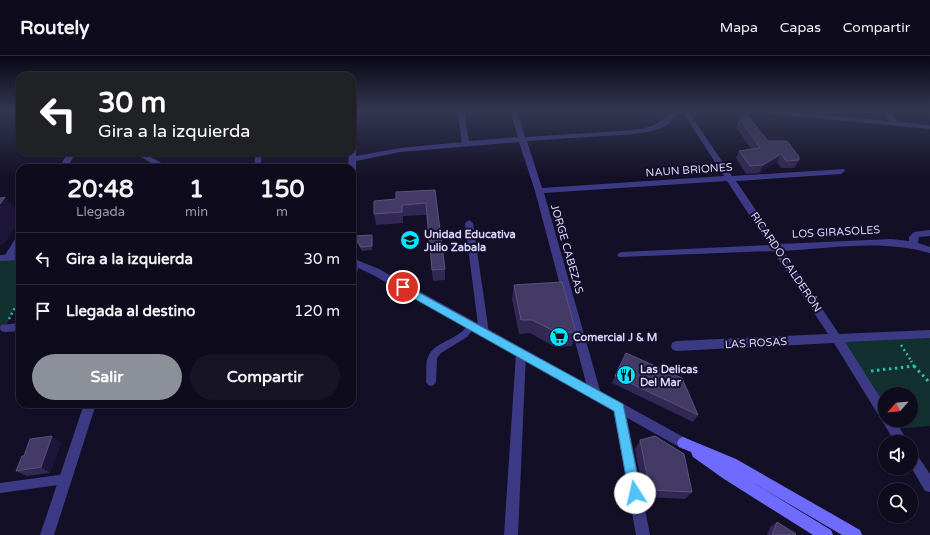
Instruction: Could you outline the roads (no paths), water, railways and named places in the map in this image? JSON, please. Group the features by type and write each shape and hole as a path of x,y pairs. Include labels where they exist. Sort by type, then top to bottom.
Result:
{"main road":[{"path":"683,443 729,475 826,535"},
{"path":"683,443 732,463 855,535"}],"street":[{"path":"464,133 466,144"},
{"name":"JORGE CABEZAS","path":"520,133 539,191 595,394"},
{"path":"353,159 400,150 522,139 612,133"},
{"name":"RICARDO CALDERÓN","path":"699,133 837,339 878,404"},
{"path":"143,156 158,164"},
{"path":"353,156 353,164"},
{"name":"NAUN BRIONES","path":"539,191 841,171"},
{"path":"469,223 484,333"},
{"path":"913,245 914,237 917,234 930,233"},
{"name":"LOS GIRASOLES","path":"622,255 891,242 913,245 930,250"},
{"path":"4,258 16,243"},
{"path":"4,258 16,257"},
{"path":"356,263 683,443"},
{"path":"4,328 16,327"},
{"name":"LAS ROSAS","path":"676,346 930,334"},
{"path":"511,535 521,354"},
{"path":"47,535 89,408"},
{"path":"619,408 643,535"},
{"path":"918,467 930,486"}],"lane":[{"path":"431,382 432,358 434,355 438,350 464,335 472,326"},
{"path":"0,488 66,479"}],"place":[{"name":"Unidad Educativa Julio Zabala","path":"410,240"},
{"name":"Comercial J & M","path":"559,337"},
{"name":"Las Delicas Del Mar","path":"626,375"}]}
